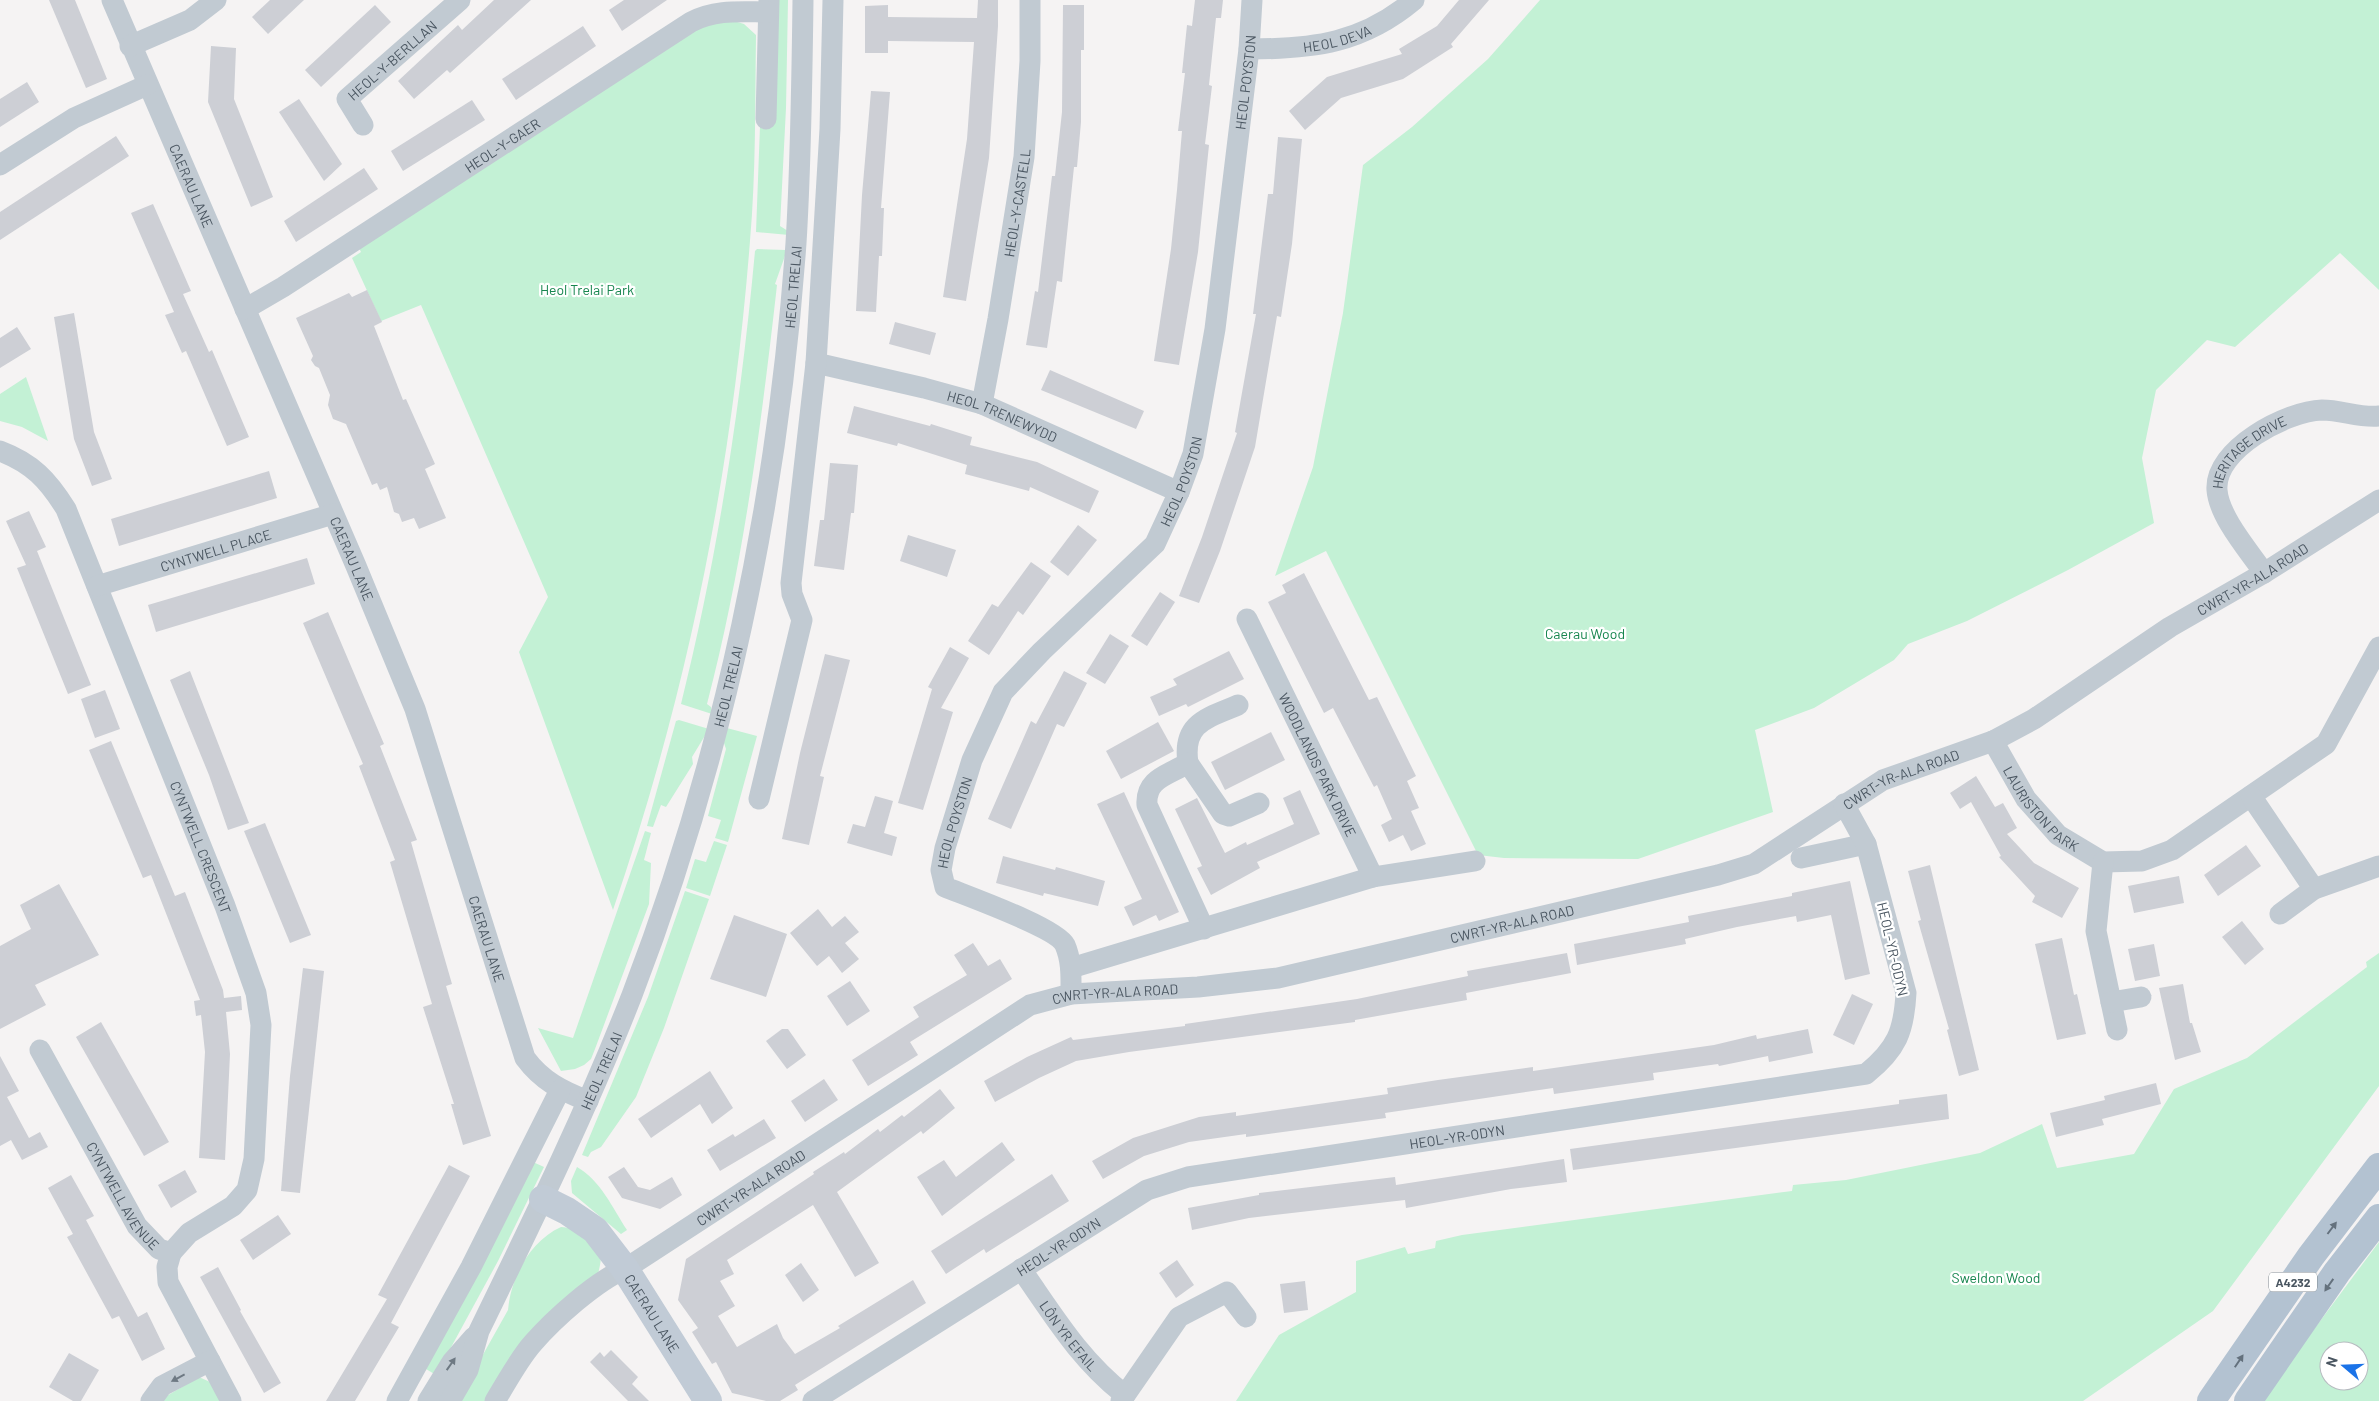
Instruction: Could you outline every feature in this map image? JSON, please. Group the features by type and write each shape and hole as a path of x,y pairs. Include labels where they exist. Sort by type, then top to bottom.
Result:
{"main road":[{"name":"A4232","path":"2211,1401 2311,1256 2379,1166"},
{"name":"A4232","path":"2248,1401 2337,1272 2379,1218"}],"street":[{"name":"CAERAU LANE","path":"112,0 130,46 333,514 427,743 525,1058 535,1072 560,1090 588,1102"},
{"path":"130,46 190,20 216,0"},
{"name":"HEOL-Y-BERLLAN","path":"363,125 347,99 460,0"},
{"name":"HEOL TRELAI","path":"450,1401 468,1370 479,1331 588,1102 632,993 670,886 718,723 750,584 780,405 796,244 803,0"},
{"name":"HEOL TRELAI","path":"759,799 802,620 792,594 791,583 816,364 830,129 833,0"},
{"name":"HEOL-Y-CASTELL","path":"982,404 998,319 1024,157 1030,61 1030,0"},
{"name":"HEOL POYSTON","path":"1071,968 1064,944 1042,928 945,887 941,870 972,760 1003,692 1042,651 1155,544 1179,492 1193,454 1215,329 1250,49 1252,0"},
{"name":"HEOL DEVA","path":"1250,49 1292,49 1331,43 1368,32 1399,13 1414,0"},
{"path":"766,119 769,6"},
{"name":"HEOL-Y-GAER","path":"245,308 291,282 691,22 704,15 769,6"},
{"path":"0,165 74,118 147,85"},
{"name":"HEOL TRENEWYDD","path":"816,364 924,388 982,404 1179,492"},
{"name":"HERITAGE DRIVE","path":"2264,573 2223,510 2217,490 2219,480 2228,460 2249,440 2287,417 2321,410 2366,417 2379,416"},
{"name":"CYNTWELL CRESCENT","path":"0,451 30,465 57,494 66,509 225,906 256,993 260,1025 254,1159 247,1190 233,1206 189,1233 171,1253"},
{"name":"CWRT-YR-ALA ROAD","path":"625,1269 1030,1005 1071,994 1198,987 1278,978 1718,875 1754,864 1883,780 1993,741 2034,719 2170,627 2264,573 2379,500"},
{"name":"CYNTWELL PLACE","path":"97,586 333,514"},
{"name":"WOODLANDS PARK DRIVE","path":"1247,619 1270,649 1373,877"},
{"path":"2117,1030 2096,931 2103,862 2142,861 2172,850 2326,744 2376,659"},
{"path":"1238,705 1200,722 1191,732 1186,750 1188,763 1223,814 1229,816 1260,803"},
{"name":"LAURISTON PARK","path":"1993,741 2026,799 2058,835 2103,862"},
{"path":"1188,763 1154,782 1146,795 1147,805 1204,929"},
{"path":"2251,796 2314,890"},
{"name":"HEOL-YR-ODYN","path":"812,1401 1147,1190 1188,1177 1866,1074 1883,1061 1899,1039 1904,1018 1906,993 1866,844 1844,804"},
{"path":"1801,858 1866,844"},
{"path":"1071,994 1071,968 1373,877 1475,861"},
{"path":"2280,914 2314,890 2379,866"},
{"path":"2111,1002 2141,997"},
{"name":"CYNTWELL AVENUE","path":"40,1050 137,1226 159,1249 171,1253 167,1267 168,1282 231,1401"},
{"path":"396,1401 471,1267 560,1090"},
{"name":"CAERAU LANE","path":"543,1200 567,1211 595,1230 625,1269 708,1401"},
{"path":"495,1401 532,1344 566,1311 612,1274 625,1269"},
{"name":"LÔN YR EFAIL","path":"1021,1269 1080,1353 1123,1398 1179,1316 1227,1292 1246,1317"},
{"name":"HEOL TRELAI","path":"428,1401 452,1362 479,1331"},
{"path":"151,1401 162,1386 210,1361"}],"green space":[{"path":"776,0 788,0 786,108 780,226 788,231 789,235 756,232 760,126 774,125"},
{"name":"Caerau Wood","path":"1540,0 2379,0 2379,290 2340,253 2235,347 2207,340 2156,390 2142,458 2154,523 2068,570 1967,621 1908,644 1894,660 1814,708 1755,730 1773,812 1638,859 1504,858 1478,855 1326,551 1275,576 1313,467 1343,313 1363,165 1412,127 1488,59"},
{"name":"Heol Trelai Park","path":"734,21 744,24 756,35 752,215 732,412 719,496 685,663 664,746 613,910 519,652 548,597 421,305 381,321 352,258 361,252 359,248 707,23"},
{"path":"757,249 786,250 786,253 775,284 777,285 764,391 741,548 720,652 707,704 711,707 712,714 681,704 706,592 727,479 743,365 755,251"},
{"path":"26,377 48,441 22,427 0,421 0,394"},
{"path":"679,720 709,729 692,757 693,764 666,807 661,805 653,827 647,826 676,721"},
{"path":"723,727 757,736 728,842 715,838 721,820 708,816 726,749 721,734"},
{"path":"645,831 651,833 644,860 651,863 649,904 591,1059 575,1069 561,1071 538,1028 573,1038"},
{"path":"714,841 727,845 710,896 686,888 695,859 706,862"},
{"path":"685,891 709,899 664,1028 636,1097 601,1147 591,1152 588,1157 582,1155 648,997"},
{"name":"Sweldon Wood","path":"2379,953 2379,1086 2213,1311 2083,1401 1236,1401 1279,1335 1356,1292 1356,1261 1405,1247 1408,1254 1435,1248 1436,1241 1462,1235 1792,1191 1793,1185 1846,1180 1980,1153 2042,1124 2057,1168 2134,1154 2174,1089 2247,1058 2367,967 2366,962"},
{"path":"533,1162 544,1167 498,1261 436,1375 426,1369"},
{"path":"577,1167 599,1187 627,1230 621,1234 572,1193 571,1181"},
{"path":"561,1227 573,1229 594,1243 601,1257 598,1275 485,1401 457,1401 508,1310 513,1285 524,1261 540,1241"},
{"path":"2379,1242 2379,1401 2264,1401 2297,1352"},
{"path":"199,1377 210,1382 220,1401 158,1401"}],"building":[{"path":"49,0 75,0 107,79 86,88"},
{"path":"270,0 304,0 268,34 252,17"},
{"path":"494,0 531,0 450,73 447,70 414,99 398,81 458,25 462,30"},
{"path":"624,0 667,0 622,31 609,10"},
{"path":"978,0 998,0 998,26 989,158 966,301 943,297 967,139 974,42 888,41 888,53 865,53 865,6 888,5 888,17 977,18"},
{"path":"1195,0 1223,0 1221,18 1216,18 1209,85 1212,86 1205,144 1209,145 1198,252 1179,365 1154,361 1171,249 1177,190 1182,131 1178,131 1185,73 1182,73 1187,25 1192,26"},
{"path":"1459,0 1489,0 1451,44 1453,47 1403,79 1341,98 1305,130 1289,111 1327,77 1402,54 1399,49 1437,26"},
{"path":"375,5 391,22 321,87 305,70"},
{"path":"1063,5 1084,5 1084,50 1081,50 1081,122 1077,167 1074,167 1062,282 1057,281 1047,348 1026,345 1035,291 1038,292 1052,176 1055,176 1062,112"},
{"path":"583,26 596,46 516,100 502,79"},
{"path":"211,46 236,48 234,99 273,197 251,207 208,102"},
{"path":"27,82 39,102 0,127 0,99"},
{"path":"871,91 890,92 881,208 884,208 882,256 879,256 876,312 856,311 862,195"},
{"path":"299,99 342,164 324,181 279,112"},
{"path":"472,100 485,120 403,171 391,151"},
{"path":"116,136 129,156 0,240 0,212"},
{"path":"1278,137 1302,139 1292,244 1281,317 1277,316 1255,447 1220,551 1199,603 1179,596 1202,537 1237,433 1235,432 1256,314 1253,314 1268,194 1273,194"},
{"path":"364,168 378,189 296,242 284,221"},
{"path":"153,204 191,291 183,294 209,352 212,350 249,437 227,446 186,351 182,353 165,315 174,312 131,213"},
{"path":"367,290 382,322 374,326 403,400 406,399 435,464 425,469 446,518 419,529 414,518 402,522 399,514 394,512 387,487 380,490 377,483 372,485 346,424 333,419 328,405 330,395 319,368 311,360 313,356 296,318 349,293 352,297"},
{"path":"74,313 94,432 112,479 92,486 74,439 54,317"},
{"path":"895,322 936,333 930,355 889,344"},
{"path":"17,327 31,349 0,368 0,338"},
{"path":"1050,370 1144,411 1136,429 1041,390"},
{"path":"854,406 930,426 931,424 972,437 970,445 1037,462 1099,491 1089,513 1030,487 1029,491 965,474 967,465 898,443 897,446 847,433"},
{"path":"830,463 858,465 854,513 851,513 844,570 814,566 820,520 824,520"},
{"path":"269,471 277,498 119,546 111,519"},
{"path":"29,511 46,547 37,551 91,685 68,694 17,568 26,565 6,521"},
{"path":"1078,525 1097,540 1068,576 1050,562"},
{"path":"908,535 956,550 947,577 900,561"},
{"path":"307,558 315,584 156,632 148,605"},
{"path":"1031,562 1051,576 1023,615 1018,611 989,655 968,641 992,604 998,607"},
{"path":"1304,573 1369,700 1377,697 1416,776 1407,781 1419,808 1411,811 1426,844 1411,851 1403,835 1389,842 1381,825 1392,819 1377,785 1374,787 1333,708 1324,713 1268,602 1286,593 1282,585"},
{"path":"1160,592 1175,602 1147,646 1131,636"},
{"path":"328,612 384,744 380,746 417,840 411,842 452,984 446,986 491,1136 463,1145 451,1104 454,1104 423,1007 432,1004 390,862 395,860 359,766 363,764 303,623"},
{"path":"1110,634 1129,646 1105,684 1086,673"},
{"path":"950,647 969,658 941,708 953,712 923,810 898,803 932,689 928,687"},
{"path":"1229,651 1244,679 1188,707 1186,704 1159,716 1150,697 1177,685 1173,679"},
{"path":"825,654 850,660 820,776 824,777 809,845 782,839 800,753"},
{"path":"190,671 249,823 228,830 209,775 170,680"},
{"path":"1064,671 1087,683 1064,727 1057,724 1011,829 988,819 1031,721 1036,724"},
{"path":"105,690 120,729 95,738 81,699"},
{"path":"1158,722 1174,751 1121,779 1106,751"},
{"path":"1271,732 1285,760 1225,790 1211,762"},
{"path":"111,741 175,896 185,892 223,990 224,998 241,996 242,1010 226,1012 230,1054 225,1160 199,1158 205,1052 201,1015 196,1016 194,1001 200,1000 151,875 143,878 89,750"},
{"path":"1976,776 1995,807 2003,803 2017,828 2007,834 2034,863 2079,888 2062,918 2032,902 2035,896 1999,857 2001,856 1971,802 1960,809 1950,793"},
{"path":"1300,790 1320,834 1257,862 1260,868 1211,895 1197,868 1202,866 1175,809 1197,798 1225,853 1246,842 1247,845 1294,824 1283,798"},
{"path":"1124,792 1179,912 1159,921 1156,915 1133,926 1124,907 1142,899 1097,804"},
{"path":"875,796 893,801 884,833 897,837 892,856 847,843 853,824 865,827"},
{"path":"265,823 311,935 290,943 244,831"},
{"path":"2246,845 2261,866 2218,896 2204,875"},
{"path":"1003,856 1055,870 1056,867 1105,881 1098,906 1044,893 1043,896 996,883"},
{"path":"1930,865 1979,1070 1959,1076 1947,1030 1949,1029 1918,921 1921,920 1908,871"},
{"path":"2179,876 2184,903 2134,913 2128,886"},
{"path":"1850,881 1870,974 1845,980 1831,915 1797,922 1796,916 1737,927 1685,939 1686,944 1577,965 1574,944 1689,922 1688,916 1792,896 1792,893"},
{"path":"59,884 99,955 35,985 46,1005 0,1029 0,946 31,929 20,905"},
{"path":"818,909 832,927 845,916 859,932 845,943 859,959 842,973 829,956 817,966 790,933"},
{"path":"734,915 787,934 766,997 710,979"},
{"path":"2242,921 2264,949 2245,965 2222,937"},
{"path":"2062,938 2074,995 2077,994 2086,1034 2057,1040 2035,944"},
{"path":"973,943 988,966 1000,959 1012,979 910,1042 918,1055 868,1086 852,1060 919,1017 913,1007 967,975 954,955"},
{"path":"2154,944 2160,976 2135,981 2128,949"},
{"path":"1567,953 1571,973 1466,993 1467,1000 1355,1020 1355,1022 1129,1052 1076,1061 1039,1078 995,1102 984,1081 1027,1057 1071,1037 1073,1040 1185,1026 1185,1024 1357,999 1468,976 1467,971"},
{"path":"303,968 324,971 300,1193 281,1191 290,1076"},
{"path":"850,981 870,1011 847,1026 827,996"},
{"path":"2183,984 2190,1023 2192,1023 2201,1052 2175,1060 2159,988"},
{"path":"1852,994 1873,1004 1854,1045 1833,1035"},
{"path":"101,1022 169,1142 144,1156 76,1037"},
{"path":"782,1029 788,1029 806,1055 787,1069 766,1041"},
{"path":"1808,1029 1813,1053 1769,1062 1768,1056 1719,1066 1718,1064 1653,1073 1654,1080 1554,1094 1553,1088 1385,1113 1386,1118 1246,1137 1246,1134 1189,1142 1144,1156 1103,1179 1092,1161 1133,1138 1199,1117 1236,1112 1236,1116 1388,1094 1387,1088 1438,1080 1533,1067 1533,1071 1714,1045 1756,1035 1757,1039"},
{"path":"0,1056 19,1091 7,1097 29,1138 40,1132 48,1147 22,1160 11,1140 0,1146"},
{"path":"710,1071 733,1108 712,1124 700,1104 651,1138 638,1119"},
{"path":"824,1079 838,1100 805,1122 791,1101"},
{"path":"2156,1083 2161,1104 2102,1119 2104,1125 2056,1137 2050,1113 2105,1100 2104,1096"},
{"path":"940,1089 955,1108 923,1134 921,1131 837,1192 879,1263 855,1277 813,1205 727,1260 734,1274 720,1281 735,1306 718,1316 737,1347 777,1324 783,1338 795,1354 840,1328 838,1326 913,1280 926,1303 795,1385 798,1390 780,1401 766,1401 732,1393 716,1362 712,1364 692,1332 698,1328 678,1300 686,1259 814,1174 813,1172 844,1152 845,1154 878,1129 880,1132 902,1115 904,1117"},
{"path":"1947,1094 1949,1119 1573,1170 1570,1149 1899,1104 1899,1100"},
{"path":"764,1119 776,1138 720,1171 707,1150 733,1134 735,1137"},
{"path":"1002,1142 1015,1160 942,1216 917,1177 944,1160 956,1177"},
{"path":"1564,1159 1567,1182 1511,1189 1406,1208 1405,1200 1249,1218 1192,1230 1188,1208 1259,1195 1259,1193 1395,1177 1396,1185"},
{"path":"449,1165 470,1176 391,1323 399,1327 355,1401 326,1401 387,1299 378,1295"},
{"path":"624,1167 638,1187 650,1190 672,1177 682,1195 660,1209 622,1198 608,1177"},
{"path":"185,1170 197,1192 171,1208 158,1185"},
{"path":"1052,1174 1069,1201 986,1253 984,1249 946,1274 931,1251"},
{"path":"71,1175 94,1216 86,1220 138,1317 147,1312 165,1349 142,1361 119,1316 112,1319 67,1237 73,1234 48,1188"},
{"path":"278,1215 291,1234 253,1260 240,1240"},
{"path":"1177,1260 1194,1285 1176,1298 1159,1273"},
{"path":"801,1263 819,1290 803,1302 785,1275"},
{"path":"218,1267 240,1311 281,1383 264,1393 200,1277"},
{"path":"1305,1281 1308,1310 1284,1313 1280,1284"},
{"path":"611,1350 638,1377 632,1384 649,1401 628,1401 590,1362 600,1352 604,1357"},
{"path":"69,1353 99,1370 81,1401 73,1401 49,1387"}]}
